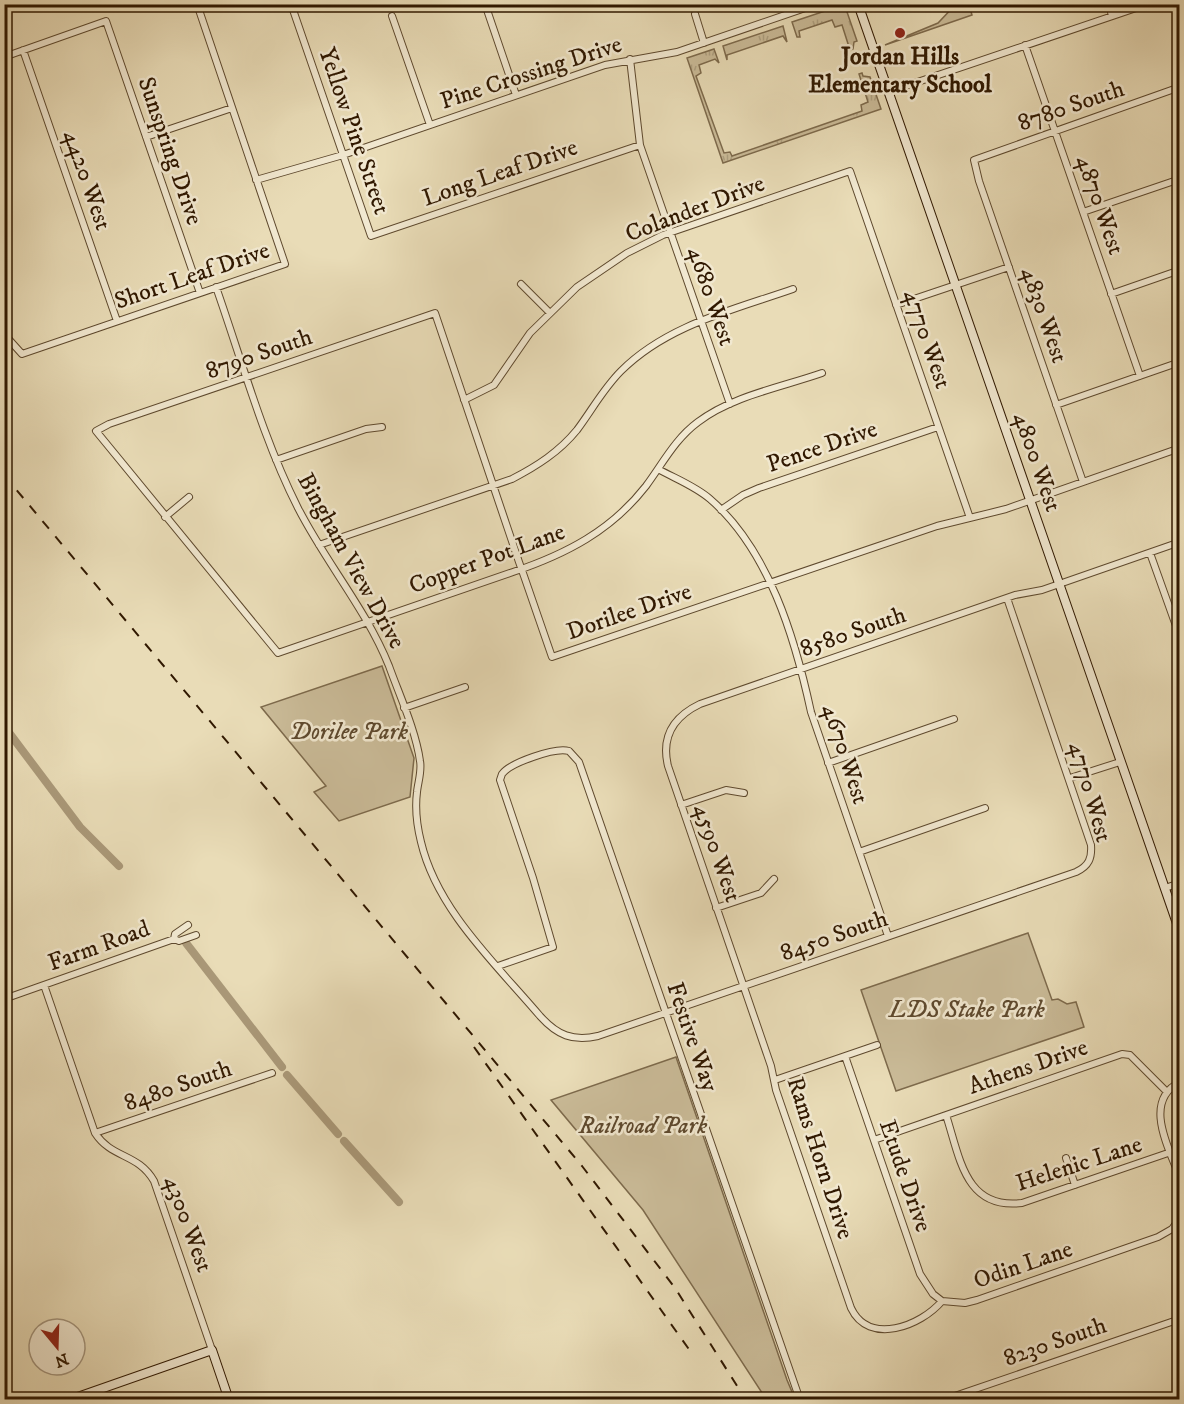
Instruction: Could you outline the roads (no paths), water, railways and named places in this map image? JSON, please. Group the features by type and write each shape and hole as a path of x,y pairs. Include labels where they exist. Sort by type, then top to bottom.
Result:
{"street":[{"name":"Short Leaf Drive","path":"4,333 22,354 285,264 197,4"},
{"name":"Yellow Pine Street","path":"291,4 371,236"},
{"path":"485,4 516,95"},
{"path":"792,4 795,12"},
{"name":"Pine Crossing Drive","path":"256,180 343,155 516,95 630,59 669,54 817,4"},
{"name":"4800 West","path":"858,4 1179,932"},
{"path":"1109,4 1112,16"},
{"path":"888,92 1148,4"},
{"path":"695,14 704,43"},
{"path":"392,16 430,125"},
{"name":"Sunspring Drive","path":"23,50 106,21 200,293"},
{"name":"4870 West","path":"1025,45 1140,376"},
{"path":"4,57 23,50"},
{"name":"4420 West","path":"23,50 117,321"},
{"name":"4680 West","path":"630,59 640,145 730,404"},
{"name":"8780 South","path":"974,160 1179,87"},
{"path":"146,137 232,108"},
{"name":"Long Leaf Drive","path":"371,236 640,145"},
{"name":"4830 West","path":"974,160 1083,482"},
{"name":"Colander Drive","path":"464,400 494,385 530,333 549,312 602,268 640,245 850,171"},
{"name":"4770 West","path":"850,171 970,518"},
{"path":"1083,212 1179,179"},
{"path":"896,306 1009,267"},
{"path":"1111,294 1179,270"},
{"path":"520,284 549,312"},
{"name":"Bingham View Drive","path":"216,287 276,460 319,545 368,621 404,708 420,760 416,809 421,843 431,870 453,911 552,1028 565,1036 586,1039"},
{"path":"319,545 493,485 537,466 559,449 621,371 667,337 700,321 793,289"},
{"name":"Dorilee Drive","path":"435,313 552,657 937,526 1029,500 1179,448"},
{"name":"8790 South","path":"96,431 109,424 435,313"},
{"path":"1056,405 1179,362"},
{"name":"Copper Pot Lane","path":"96,431 278,653 565,552 599,531 628,507 689,429 730,404 822,373"},
{"path":"276,460 366,429 382,427"},
{"name":"Pence Drive","path":"721,510 742,495 759,488 938,427"},
{"name":"4670 West","path":"658,468 701,492 721,510 755,552 770,583 801,669 811,712 888,936"},
{"path":"165,517 189,497"},
{"name":"8580 South","path":"669,730 680,716 700,704 1007,598 1059,584 1179,543"},
{"path":"1150,553 1179,637"},
{"name":"4770 West","path":"1007,598 1070,778 1091,845 1090,860"},
{"path":"404,708 465,687"},
{"path":"828,763 954,719"},
{"name":"4590 West","path":"669,730 666,756 743,986"},
{"name":"Festive Way","path":"498,966 553,947 531,869 501,780 502,774 509,767 564,749 574,754 579,762 800,1400"},
{"path":"1070,778 1120,762"},
{"path":"681,805 726,790 744,793"},
{"path":"859,852 985,808"},
{"name":"8450 South","path":"586,1039 1076,872 1090,860"},
{"path":"717,908 761,893 774,879"},
{"path":"1165,888 1179,883"},
{"path":"173,939 175,934 188,925"},
{"name":"Farm Road","path":"4,999 173,939 179,941 196,935"},
{"name":"4300 West","path":"44,985 95,1133 114,1153 136,1160 147,1168 154,1180 229,1400"},
{"name":"Rams Horn Drive","path":"743,986 851,1308 860,1321 876,1330 892,1329 920,1319 942,1301"},
{"path":"775,1080 877,1045"},
{"name":"Athens Drive","path":"874,1140 1122,1054 1130,1055 1166,1091"},
{"name":"Etude Drive","path":"845,1056 920,1274 933,1294 942,1301"},
{"name":"8480 South","path":"95,1133 272,1073"},
{"path":"1179,1082 1166,1091 1161,1101 1159,1116 1179,1178"},
{"name":"Helenic Lane","path":"946,1115 968,1177 989,1201 1022,1203 1171,1152"},
{"path":"1066,1158 1075,1185"},
{"name":"Odin Lane","path":"942,1301 965,1303 977,1300 1090,1261 1167,1233 1179,1218"},
{"name":"8230 South","path":"942,1400 1179,1319"},
{"path":"69,1400 212,1350"}],"waterway":[{"path":"4,726 80,827 119,866"},
{"path":"186,943 282,1067"},
{"path":"287,1075 338,1134"},
{"path":"344,1141 399,1202"}],"railway":[{"path":"4,475 582,1166 675,1288 746,1400"},
{"path":"474,1047 693,1355"}],"place":[{"name":"Jordan Hills Elementary School","path":"900,33"}],"park label":[{"name":"Dorilee Park","path":"349,732"},
{"name":"LDS Stake Park","path":"967,1010"},
{"name":"Railroad Park","path":"643,1126"}]}
